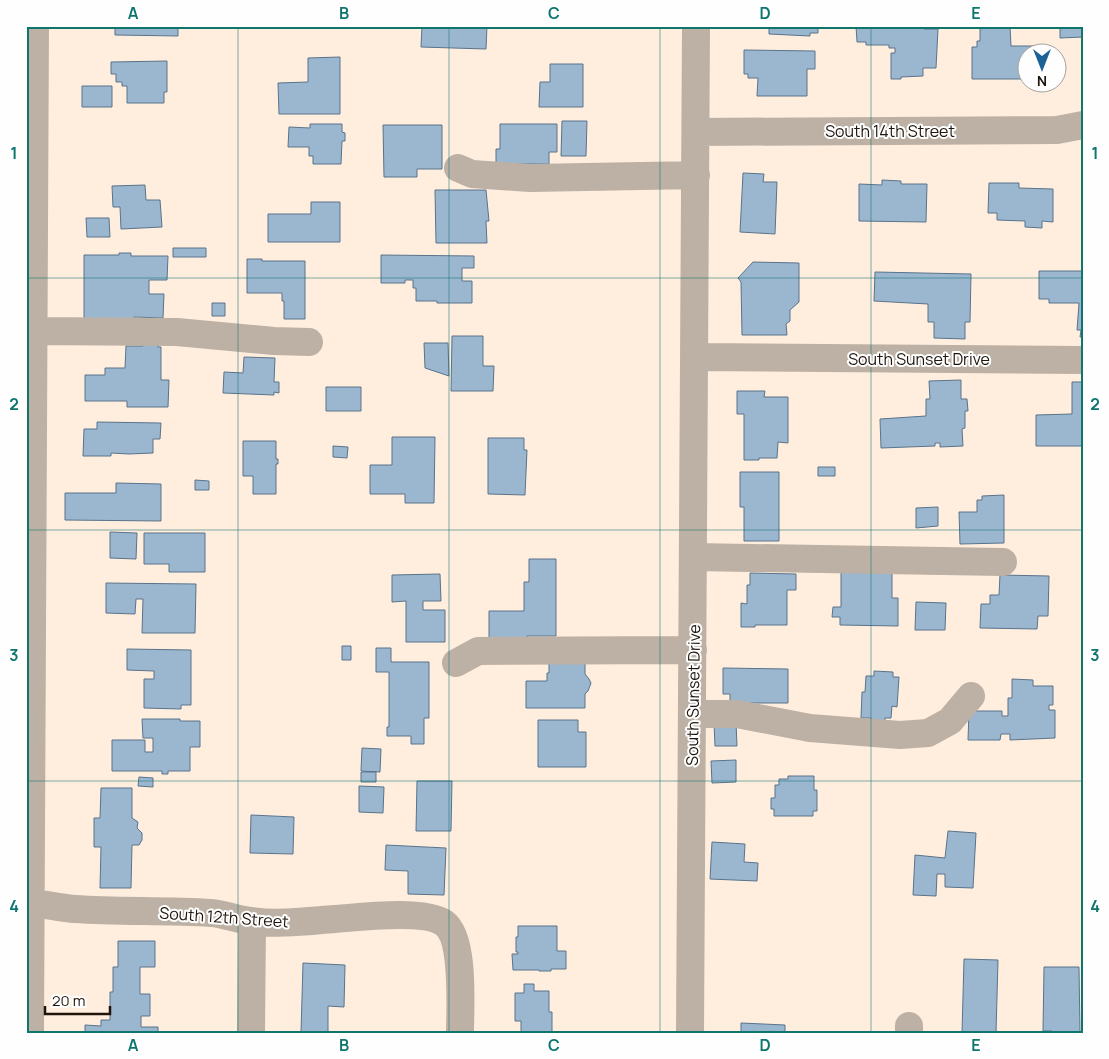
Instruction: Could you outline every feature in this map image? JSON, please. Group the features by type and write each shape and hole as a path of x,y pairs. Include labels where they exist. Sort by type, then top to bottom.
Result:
{"street":[{"path":"30,1033 29,903 35,26"},
{"name":"South Sunset Drive","path":"690,1033 696,26"},
{"name":"South 14th Street","path":"696,132 1057,130 1083,125"},
{"path":"458,168 472,174 530,178 696,175"},
{"path":"34,331 177,332 309,342"},
{"name":"South Sunset Drive","path":"695,357 1083,360"},
{"path":"694,557 1003,562"},
{"path":"456,663 478,651 693,650"},
{"path":"693,714 737,714 810,728 900,735 928,733 950,721 971,696"},
{"name":"South 12th Street","path":"29,903 62,908 106,911 213,913 252,922 290,922 406,915 433,918 444,923 449,929 456,946 459,970 460,1033"},
{"path":"251,1033 252,922"}],"building":[{"path":"115,26 178,26 178,36 115,35"},
{"path":"422,26 487,26 486,49 421,47"},
{"path":"769,26 818,26 818,33 810,33 810,36 769,34"},
{"path":"856,26 924,26 924,29 938,29 936,68 923,68 923,76 891,79 891,53 895,53 895,48 889,48 889,45 866,45 866,42 857,42"},
{"path":"980,26 1010,26 1011,46 1016,46 1016,79 972,79 972,47 977,47 977,41 980,41"},
{"path":"1060,26 1083,26 1083,37 1060,38"},
{"path":"744,50 815,51 815,69 807,69 807,96 757,96 758,78 748,78 748,74 744,74"},
{"path":"340,57 340,114 279,114 278,83 308,82 308,58"},
{"path":"167,61 167,92 164,92 164,103 127,103 127,86 122,86 122,82 116,82 116,74 111,74 111,62"},
{"path":"550,64 583,64 583,107 539,107 540,82 550,82"},
{"path":"82,86 112,86 112,107 82,107"},
{"path":"562,121 587,121 586,156 561,156"},
{"path":"310,124 342,124 345,141 342,141 341,164 313,164 313,156 309,156 309,147 288,147 289,127 310,128"},
{"path":"500,124 557,124 557,152 549,152 549,164 496,164 496,149 500,149"},
{"path":"383,125 442,125 442,169 417,169 417,177 384,177"},
{"path":"743,173 764,174 763,182 777,182 775,234 740,232"},
{"path":"882,180 901,181 901,184 927,184 926,222 859,221 859,184 882,185"},
{"path":"989,183 1019,183 1019,188 1053,189 1053,222 1042,221 1042,228 1025,227 1025,221 997,220 997,213 988,213"},
{"path":"145,185 146,200 160,200 162,227 121,229 120,207 113,207 112,186"},
{"path":"435,190 486,190 489,221 486,221 487,243 436,243"},
{"path":"311,202 340,202 340,242 268,242 268,214 311,214"},
{"path":"86,218 109,218 110,237 87,237"},
{"path":"173,248 206,248 206,257 173,257"},
{"path":"119,253 131,253 131,256 168,256 167,280 149,280 149,294 164,294 163,318 134,317 134,323 84,322 84,255 119,255"},
{"path":"381,255 474,256 474,268 462,268 462,281 472,281 472,303 416,301 416,288 413,288 413,280 405,280 405,283 381,283"},
{"path":"247,259 305,261 305,319 284,319 282,293 247,293"},
{"path":"753,262 799,263 799,302 790,310 790,321 786,324 787,335 742,335 741,282 738,278"},
{"path":"1039,271 1083,271 1083,337 1080,337 1081,330 1077,330 1079,303 1049,303 1049,299 1039,299"},
{"path":"875,272 971,274 970,322 965,322 965,339 934,338 934,322 928,322 928,304 874,301"},
{"path":"212,303 225,303 225,316 212,316"},
{"path":"452,336 483,336 483,366 494,366 493,391 451,391"},
{"path":"143,343 158,343 158,347 161,347 161,380 169,380 168,407 127,407 127,401 85,401 85,375 105,375 105,368 125,368 126,346 143,346"},
{"path":"424,343 448,343 449,376 425,368"},
{"path":"244,357 275,358 274,382 279,382 279,393 274,392 274,395 223,393 224,372 243,373"},
{"path":"961,380 961,399 967,399 968,411 965,411 965,428 962,429 963,446 940,447 940,443 935,443 935,446 881,448 880,419 926,416 926,399 930,399 929,381"},
{"path":"1072,382 1083,382 1083,446 1036,446 1036,415 1072,414"},
{"path":"326,387 361,387 361,411 326,411"},
{"path":"737,391 765,391 764,397 788,397 788,443 778,442 777,458 744,460 744,414 737,414"},
{"path":"97,422 161,423 160,439 153,439 153,453 111,453 111,456 83,456 84,429 97,429"},
{"path":"392,437 435,437 434,503 405,503 405,494 370,494 370,465 392,465"},
{"path":"488,438 524,438 524,450 527,450 525,495 488,494"},
{"path":"243,441 276,441 276,459 278,459 278,464 276,464 276,494 253,494 253,476 243,476"},
{"path":"333,446 348,447 347,458 333,457"},
{"path":"818,467 835,467 835,476 818,476"},
{"path":"740,472 779,472 779,541 744,541 744,507 740,507"},
{"path":"195,480 209,481 209,490 195,490"},
{"path":"116,483 161,484 161,521 65,520 65,493 116,493"},
{"path":"1004,495 1004,543 960,544 959,512 977,512 977,500 982,500 982,496"},
{"path":"938,507 938,526 916,528 916,508"},
{"path":"110,532 137,533 136,559 110,558"},
{"path":"144,533 205,533 205,572 169,572 169,564 144,564"},
{"path":"529,559 556,559 556,636 489,639 489,611 524,611 524,582 529,582"},
{"path":"841,572 892,573 892,598 898,598 898,626 840,625 840,617 832,617 833,607 841,607"},
{"path":"750,573 796,574 796,590 787,590 787,625 741,627 741,603 747,604 747,585 750,585"},
{"path":"440,574 441,601 423,601 423,610 445,610 445,642 406,642 406,601 392,602 392,575"},
{"path":"1000,575 1049,576 1048,616 1038,616 1037,629 980,628 981,604 990,604 990,595 999,595"},
{"path":"106,583 196,584 195,633 142,633 143,599 136,599 135,614 106,613"},
{"path":"916,602 946,603 945,630 915,630"},
{"path":"342,646 351,646 351,660 342,660"},
{"path":"376,648 391,648 391,662 429,662 429,718 424,718 424,744 411,744 411,736 387,736 387,727 389,727 389,672 376,672"},
{"path":"127,649 191,650 191,705 181,705 181,709 144,708 144,679 154,679 154,671 127,670"},
{"path":"549,662 585,662 585,674 591,683 585,694 585,708 526,708 526,681 547,681"},
{"path":"723,668 788,669 788,703 730,703 730,694 723,694"},
{"path":"874,671 893,672 893,677 899,677 897,707 892,706 891,718 885,718 885,725 870,723 871,718 861,718 862,692 865,692 866,676 874,676"},
{"path":"1012,679 1033,680 1033,686 1053,686 1053,705 1049,705 1049,710 1055,710 1055,738 1010,740 1010,734 1001,734 1000,740 968,740 969,711 1002,711 1002,716 1008,716 1008,698 1012,698"},
{"path":"142,719 200,721 200,747 190,747 190,771 168,771 168,774 162,774 162,771 112,771 112,740 145,740 145,752 153,752 153,738 143,738"},
{"path":"538,720 578,720 578,732 586,732 586,767 538,767"},
{"path":"736,722 737,746 715,746 714,723"},
{"path":"362,748 381,749 380,772 361,771"},
{"path":"736,760 736,782 712,783 711,761"},
{"path":"361,772 376,772 376,782 361,782"},
{"path":"788,776 814,776 814,790 817,790 817,811 813,811 813,816 774,816 774,809 771,809 771,798 775,798 775,785 779,785 779,779 788,779"},
{"path":"139,777 153,778 153,787 138,786"},
{"path":"417,781 452,781 451,831 416,831"},
{"path":"359,786 384,787 383,813 359,812"},
{"path":"101,788 132,788 132,818 138,822 137,828 142,833 142,840 139,845 132,845 131,888 100,888 101,847 94,847 94,818 100,818"},
{"path":"251,815 294,817 293,854 250,853"},
{"path":"948,831 976,833 973,888 945,887 945,874 937,874 936,896 913,895 915,855 945,858"},
{"path":"712,842 745,844 744,862 758,863 757,881 710,879"},
{"path":"386,845 446,848 444,895 408,894 408,871 385,870"},
{"path":"518,926 557,926 557,951 566,951 566,969 551,969 551,971 513,970 512,954 518,954 516,952 516,937 518,937"},
{"path":"118,941 155,941 155,967 140,967 140,994 150,994 150,1016 141,1016 141,1027 158,1027 158,1033 85,1033 85,1025 101,1026 101,1020 110,1020 110,992 113,992 113,967 118,967"},
{"path":"964,959 998,960 996,1033 962,1033"},
{"path":"303,963 345,965 344,1007 328,1006 328,1033 301,1033"},
{"path":"1044,967 1079,967 1080,1033 1052,1033 1052,1031 1043,1031"},
{"path":"524,984 534,984 534,991 549,991 552,1033 521,1033 521,1021 515,1021 515,993 524,993"},
{"path":"741,1023 785,1025 785,1033 741,1033"}]}
